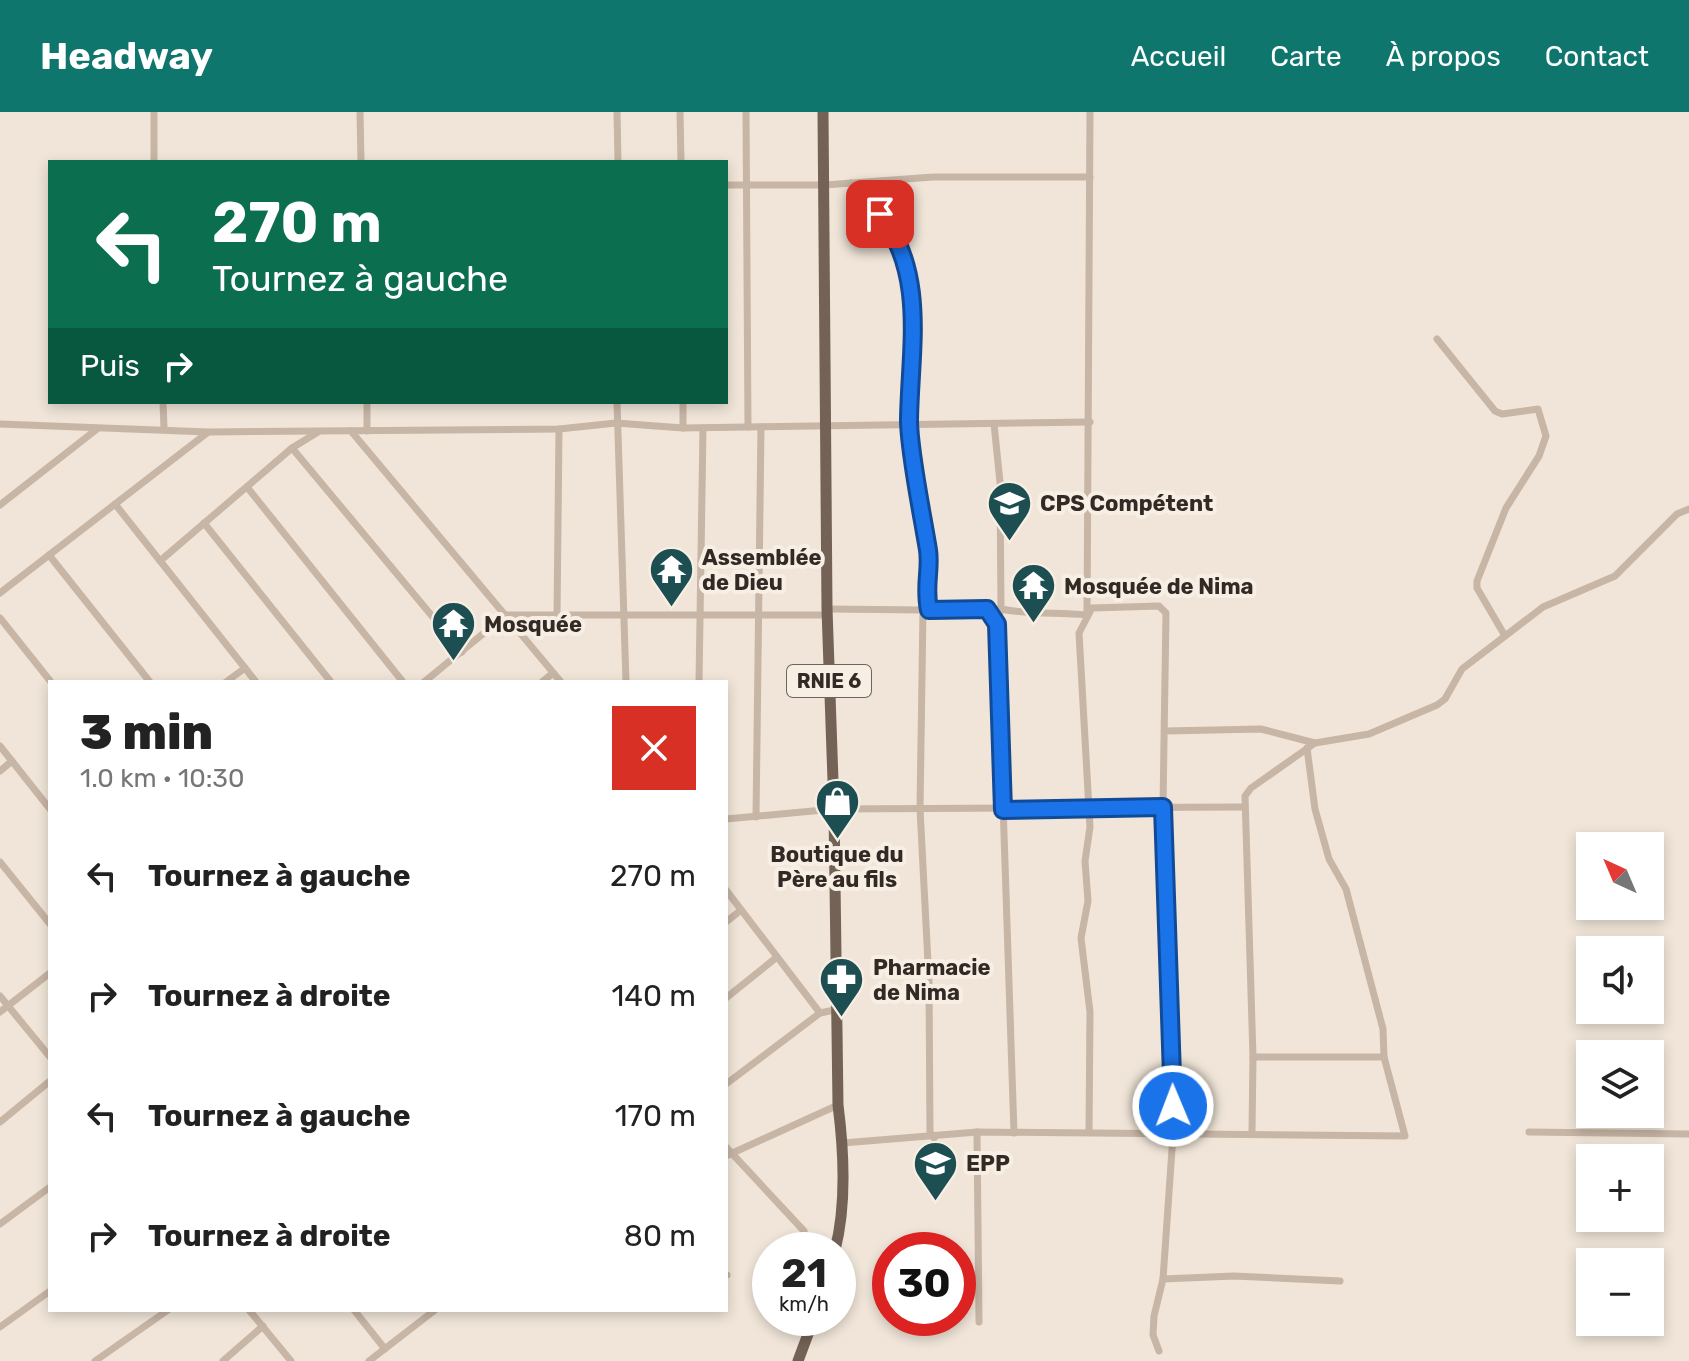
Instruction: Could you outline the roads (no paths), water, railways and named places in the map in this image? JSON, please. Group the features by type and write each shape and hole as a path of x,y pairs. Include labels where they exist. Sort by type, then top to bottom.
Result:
{"main road":[{"name":"RNIE 6","path":"823,112 827,612 839,1009 838,1105 843,1143 838,1232"},
{"path":"798,1361 807,1336"}],"street":[{"path":"154,112 154,160"},
{"path":"360,112 361,160"},
{"path":"617,112 618,160"},
{"path":"680,112 681,160"},
{"path":"746,112 748,427"},
{"path":"1087,615 1090,112"},
{"path":"728,185 825,185 933,177 1090,177"},
{"path":"851,183 889,224 910,279 914,305 910,425 928,552 920,809 929,982 930,1132 934,1138"},
{"path":"1437,339 1495,411 1502,414 1538,409 1544,425 1546,436 1539,456 1506,508 1477,581 1477,588 1505,636"},
{"path":"163,404 164,428"},
{"path":"367,404 367,431"},
{"path":"617,404 626,680"},
{"path":"683,404 683,428"},
{"path":"0,424 208,432 559,429 616,423 703,428 1090,422"},
{"path":"994,424 1000,482 1001,609 997,624 1014,1133"},
{"path":"756,817 761,427"},
{"path":"699,680 703,428"},
{"path":"0,505 97,429"},
{"path":"557,617 559,429"},
{"path":"160,561 292,448 320,431"},
{"path":"351,431 559,680"},
{"path":"0,593 208,432"},
{"path":"292,448 462,652"},
{"path":"247,487 401,680"},
{"path":"115,504 254,680"},
{"path":"1252,1132 1248,844 1243,807 1251,788 1315,743 1369,734 1437,705 1445,699 1462,669 1543,607 1615,576 1677,514 1689,509"},
{"path":"204,523 329,680"},
{"path":"49,555 148,680"},
{"path":"1089,1132 1090,1012 1081,938 1088,901 1085,861 1090,827 1086,807 1079,633 1092,608 1164,608 1166,731 1163,807 1173,1135 1163,1279 1154,1316 1153,1335 1159,1351"},
{"path":"987,609 997,624"},
{"path":"427,680 506,615 758,616 1001,609 1027,615 1056,612 1087,615"},
{"path":"0,618 49,680"},
{"path":"229,680 245,668"},
{"path":"544,680 553,673"},
{"path":"1166,731 1261,729 1315,743"},
{"path":"0,746 48,806"},
{"path":"843,1143 934,1138 977,1132 1173,1135 1252,1132 1405,1136 1384,1057 1383,1029 1346,889 1329,859 1315,809 1307,748"},
{"path":"0,771 12,761"},
{"path":"728,819 834,809 1243,807"},
{"path":"0,862 48,922"},
{"path":"728,893 820,1013"},
{"path":"728,920 741,910"},
{"path":"728,996 777,957"},
{"path":"0,1012 48,975"},
{"path":"0,996 48,1055"},
{"path":"728,1082 820,1013 839,1009"},
{"path":"1253,1057 1384,1057"},
{"path":"0,1122 48,1083"},
{"path":"804,1231 729,1155 838,1105"},
{"path":"977,1132 979,1322"},
{"path":"1529,1132 1689,1134"},
{"path":"0,1224 48,1188"},
{"path":"1163,1279 1234,1276 1340,1281"},
{"path":"0,1327 48,1292"},
{"path":"95,1361 165,1312"},
{"path":"251,1312 291,1361"},
{"path":"356,1312 385,1349"},
{"path":"369,1361 432,1312"},
{"path":"223,1361 263,1326"}],"place":[{"name":"CPS Compétent","path":"1009,542"},
{"name":"Assemblée de Dieu","path":"671,609"},
{"name":"Mosquée de Nima","path":"1033,625"},
{"name":"Mosquée","path":"453,663"},
{"name":"Boutique du Père au fils","path":"837,840"},
{"name":"Pharmacie de Nima","path":"842,1019"},
{"name":"EPP","path":"935,1202"}]}
